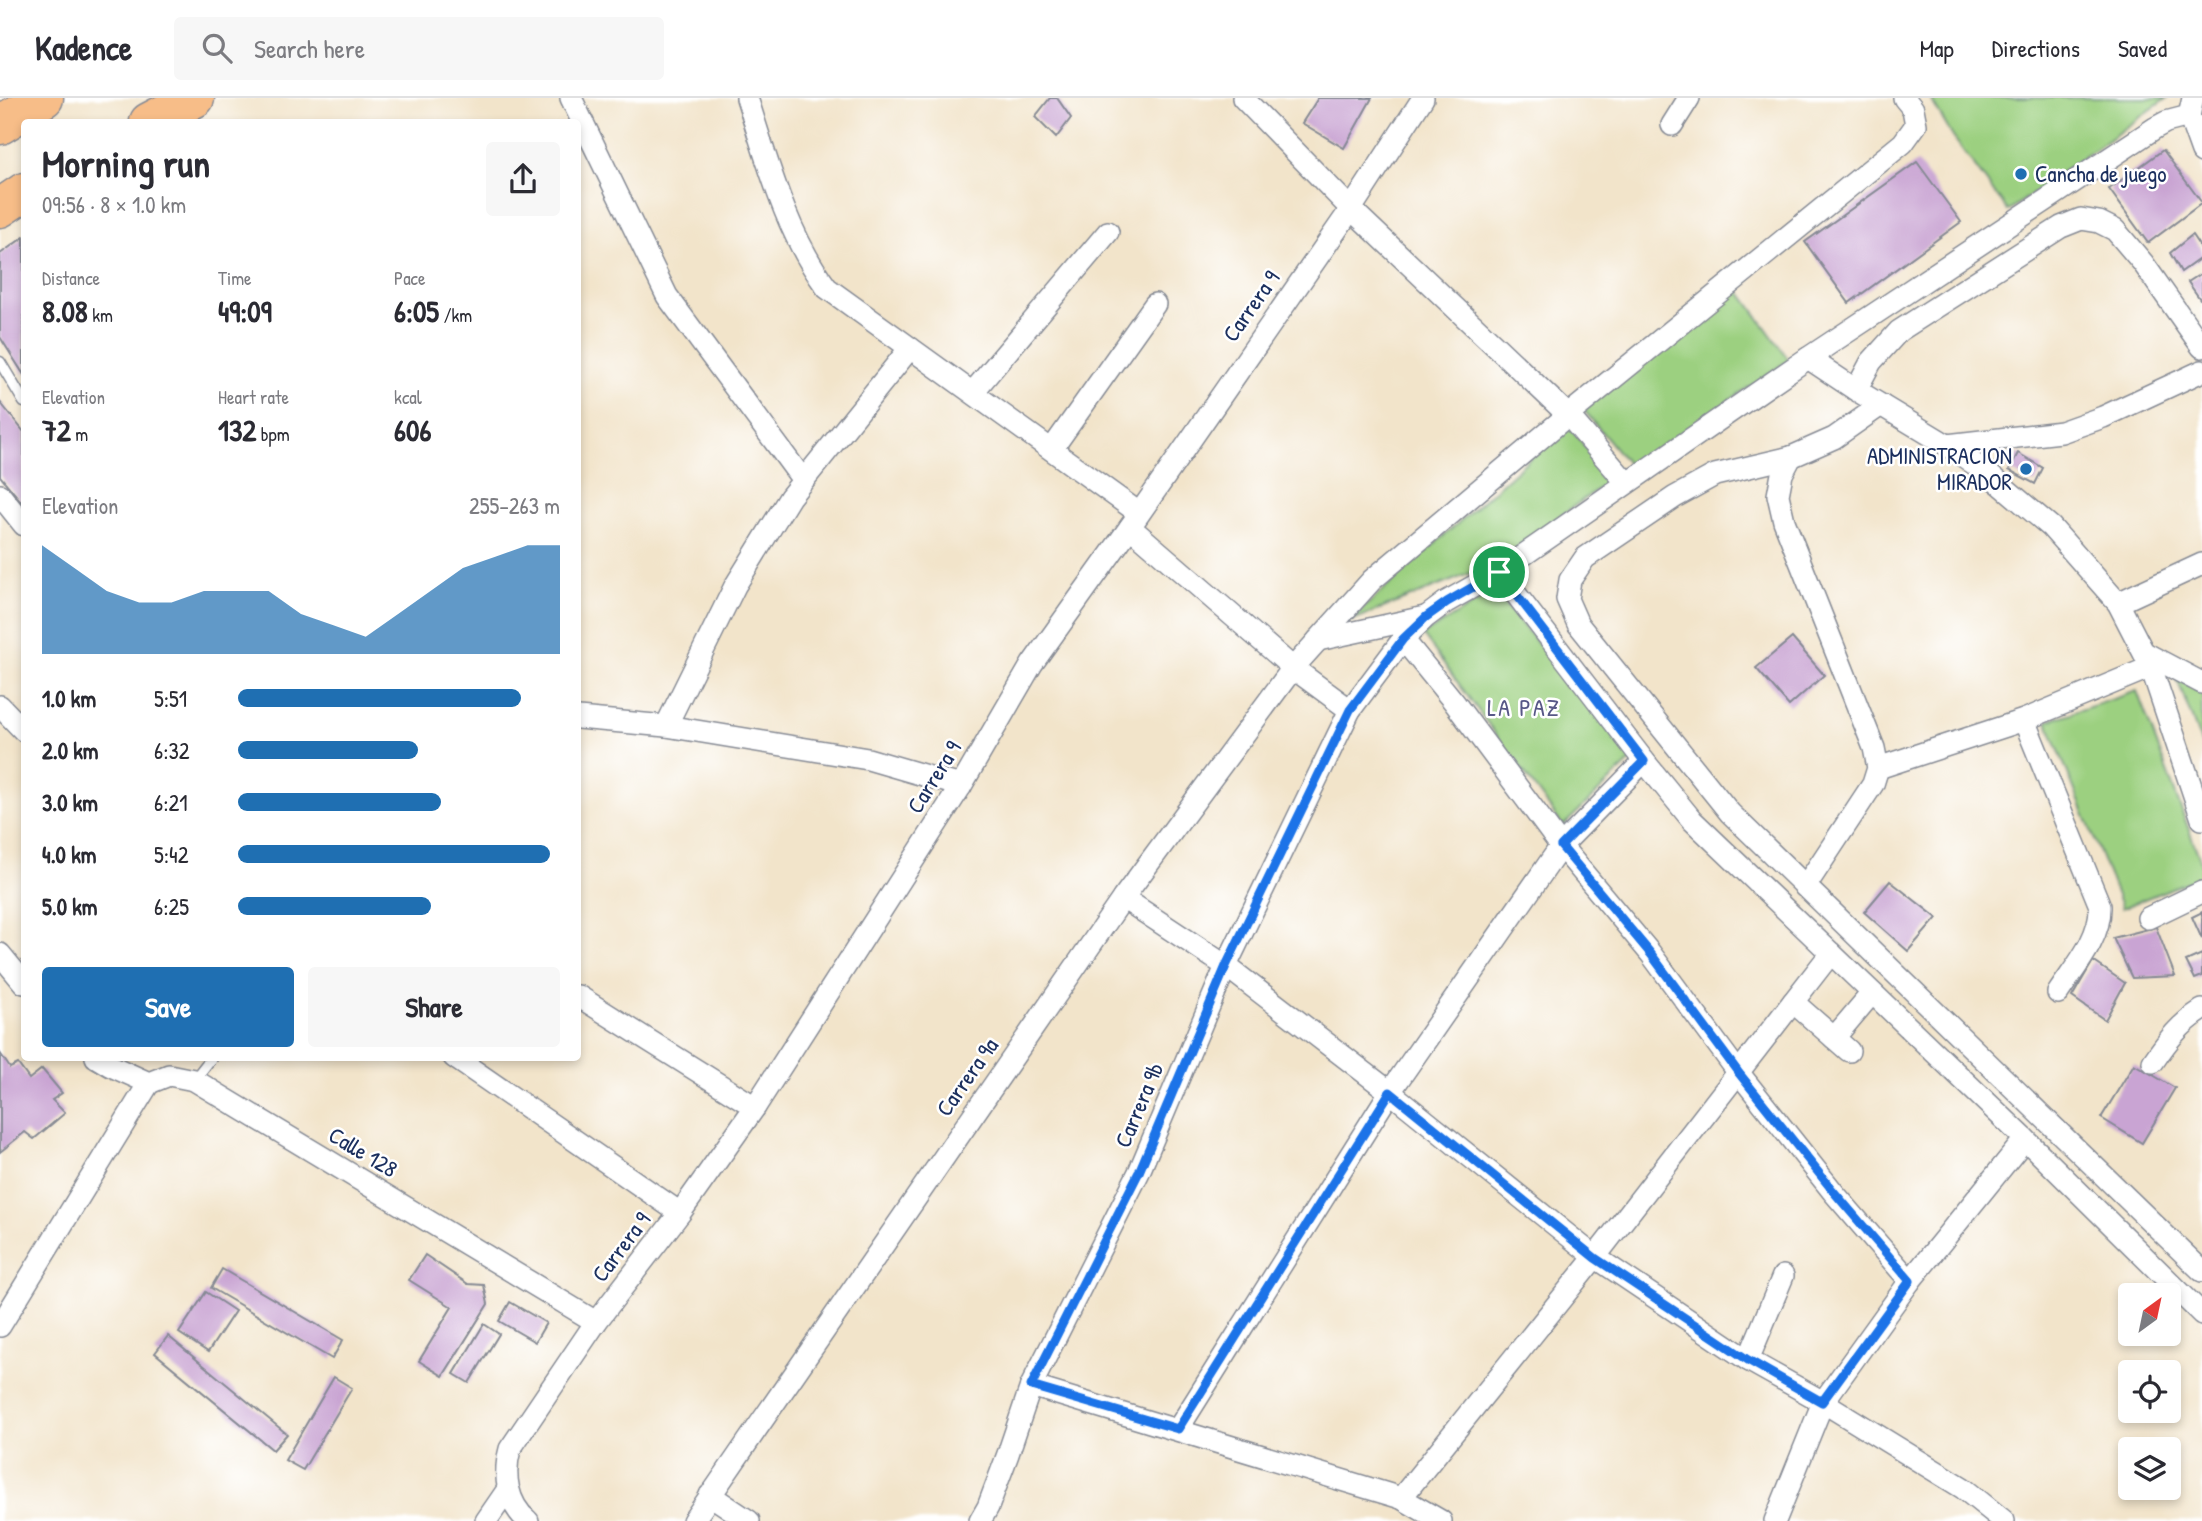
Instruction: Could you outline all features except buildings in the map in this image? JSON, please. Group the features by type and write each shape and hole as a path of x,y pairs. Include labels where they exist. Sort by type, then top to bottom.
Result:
{"highway":[{"path":"0,125 44,98"},
{"path":"155,119 195,98"}],"street":[{"path":"571,98 667,296 803,480"},
{"path":"747,98 779,198 811,267 827,288 1052,449 1135,520 1293,668 1350,710"},
{"path":"1242,98 1351,209 1568,415 1626,482"},
{"name":"Carrera 9","path":"509,1489 505,1466 510,1449 596,1322 680,1213 755,1107 961,786 1031,664 1135,520 1351,209 1423,98"},
{"path":"1672,125 1689,98"},
{"name":"Carrera 9a","path":"693,1521 1123,898 1293,668 1372,580 1568,415 1903,143 1916,125 1913,109 1904,98"},
{"path":"1318,640 1426,617 1499,572 1808,358 2155,128 2191,107 2202,152"},
{"path":"1856,390 1871,362 1899,331 2061,227 2081,219 2099,222 2115,230 2143,263 2202,347"},
{"path":"973,392 1108,232"},
{"path":"1052,449 1155,304"},
{"path":"666,726 735,586 790,497 910,348"},
{"path":"1808,358 1986,472 2051,527 2118,603 2148,660 2202,819"},
{"path":"1947,445 2061,432 2103,417 2202,371"},
{"path":"1881,405 1834,438 1791,457 1715,475 1675,497 1585,558 1570,580 1567,598 1578,624 1730,813 2202,1270"},
{"path":"1791,457 1782,474 1778,495 1784,521 1874,748 1878,768 1873,784 1805,887"},
{"path":"0,495 21,521"},
{"path":"2118,603 2202,564"},
{"path":"1499,572 1692,820 2025,1139 2202,1314"},
{"name":"Carrera 9b","path":"980,1521 1004,1465 1031,1386 1139,1172 1226,966 1350,710 1403,639 1426,617"},
{"path":"1403,639 1454,702 1561,846 1651,954 1738,1072 1834,1192 1910,1281"},
{"path":"1878,768 2024,720 2148,660 2202,683"},
{"path":"0,706 21,728"},
{"path":"581,718 666,726 869,759 961,786"},
{"path":"2024,720 2100,906 2100,921 2094,937 2057,993"},
{"path":"1178,1429 1390,1092 1561,846 1644,761"},
{"path":"2148,918 2202,892"},
{"path":"1123,898 1226,966 1390,1092 1595,1258 1748,1360 1963,1488 2004,1521"},
{"path":"1401,1498 1595,1258 1831,953"},
{"path":"0,954 21,978"},
{"path":"1793,1002 1842,1044 1872,993"},
{"path":"581,998 755,1107"},
{"path":"2153,1062 2184,1022 2202,1010"},
{"path":"0,1326 149,1083 103,1061"},
{"path":"460,1061 680,1213"},
{"name":"Calle 128","path":"149,1083 169,1075 194,1080 596,1322"},
{"path":"1775,1521 1822,1402 1910,1281 2025,1139"},
{"path":"1748,1360 1783,1276"},
{"path":"1031,1386 1401,1498 1441,1521"},
{"path":"486,1521 509,1489"},
{"path":"509,1489 517,1512 528,1521"},
{"path":"710,1495 749,1521"}],"lane":[{"path":"0,362 21,397"},
{"path":"194,1080 209,1061"}],"green space":[{"name":"Cancha de juego","path":"1936,98 2167,98 2008,211 1953,137 1932,101"},
{"path":"1736,286 1789,360 1630,467 1583,409"},
{"path":"1568,424 1610,480 1496,563 1348,622"},
{"path":"1494,592 1635,757 1563,826 1423,635"},
{"path":"2177,679 2202,694 2202,745"},
{"path":"2137,691 2202,865 2202,876 2122,908 2047,721"}],"place":[{"name":"Cancha de juego","path":"2021,174"},
{"name":"ADMINISTRACION MIRADOR","path":"2026,469"}],"district":[{"name":"LA PAZ","path":"1524,708"}],"route":[{"path":"1499,572 1644,761 1561,846 1651,954 1738,1072 1834,1192 1910,1281 1822,1402 1748,1360 1595,1258 1390,1092 1178,1429 1031,1386 1139,1172 1226,966 1350,710 1403,639 1426,617 1499,572"}]}
